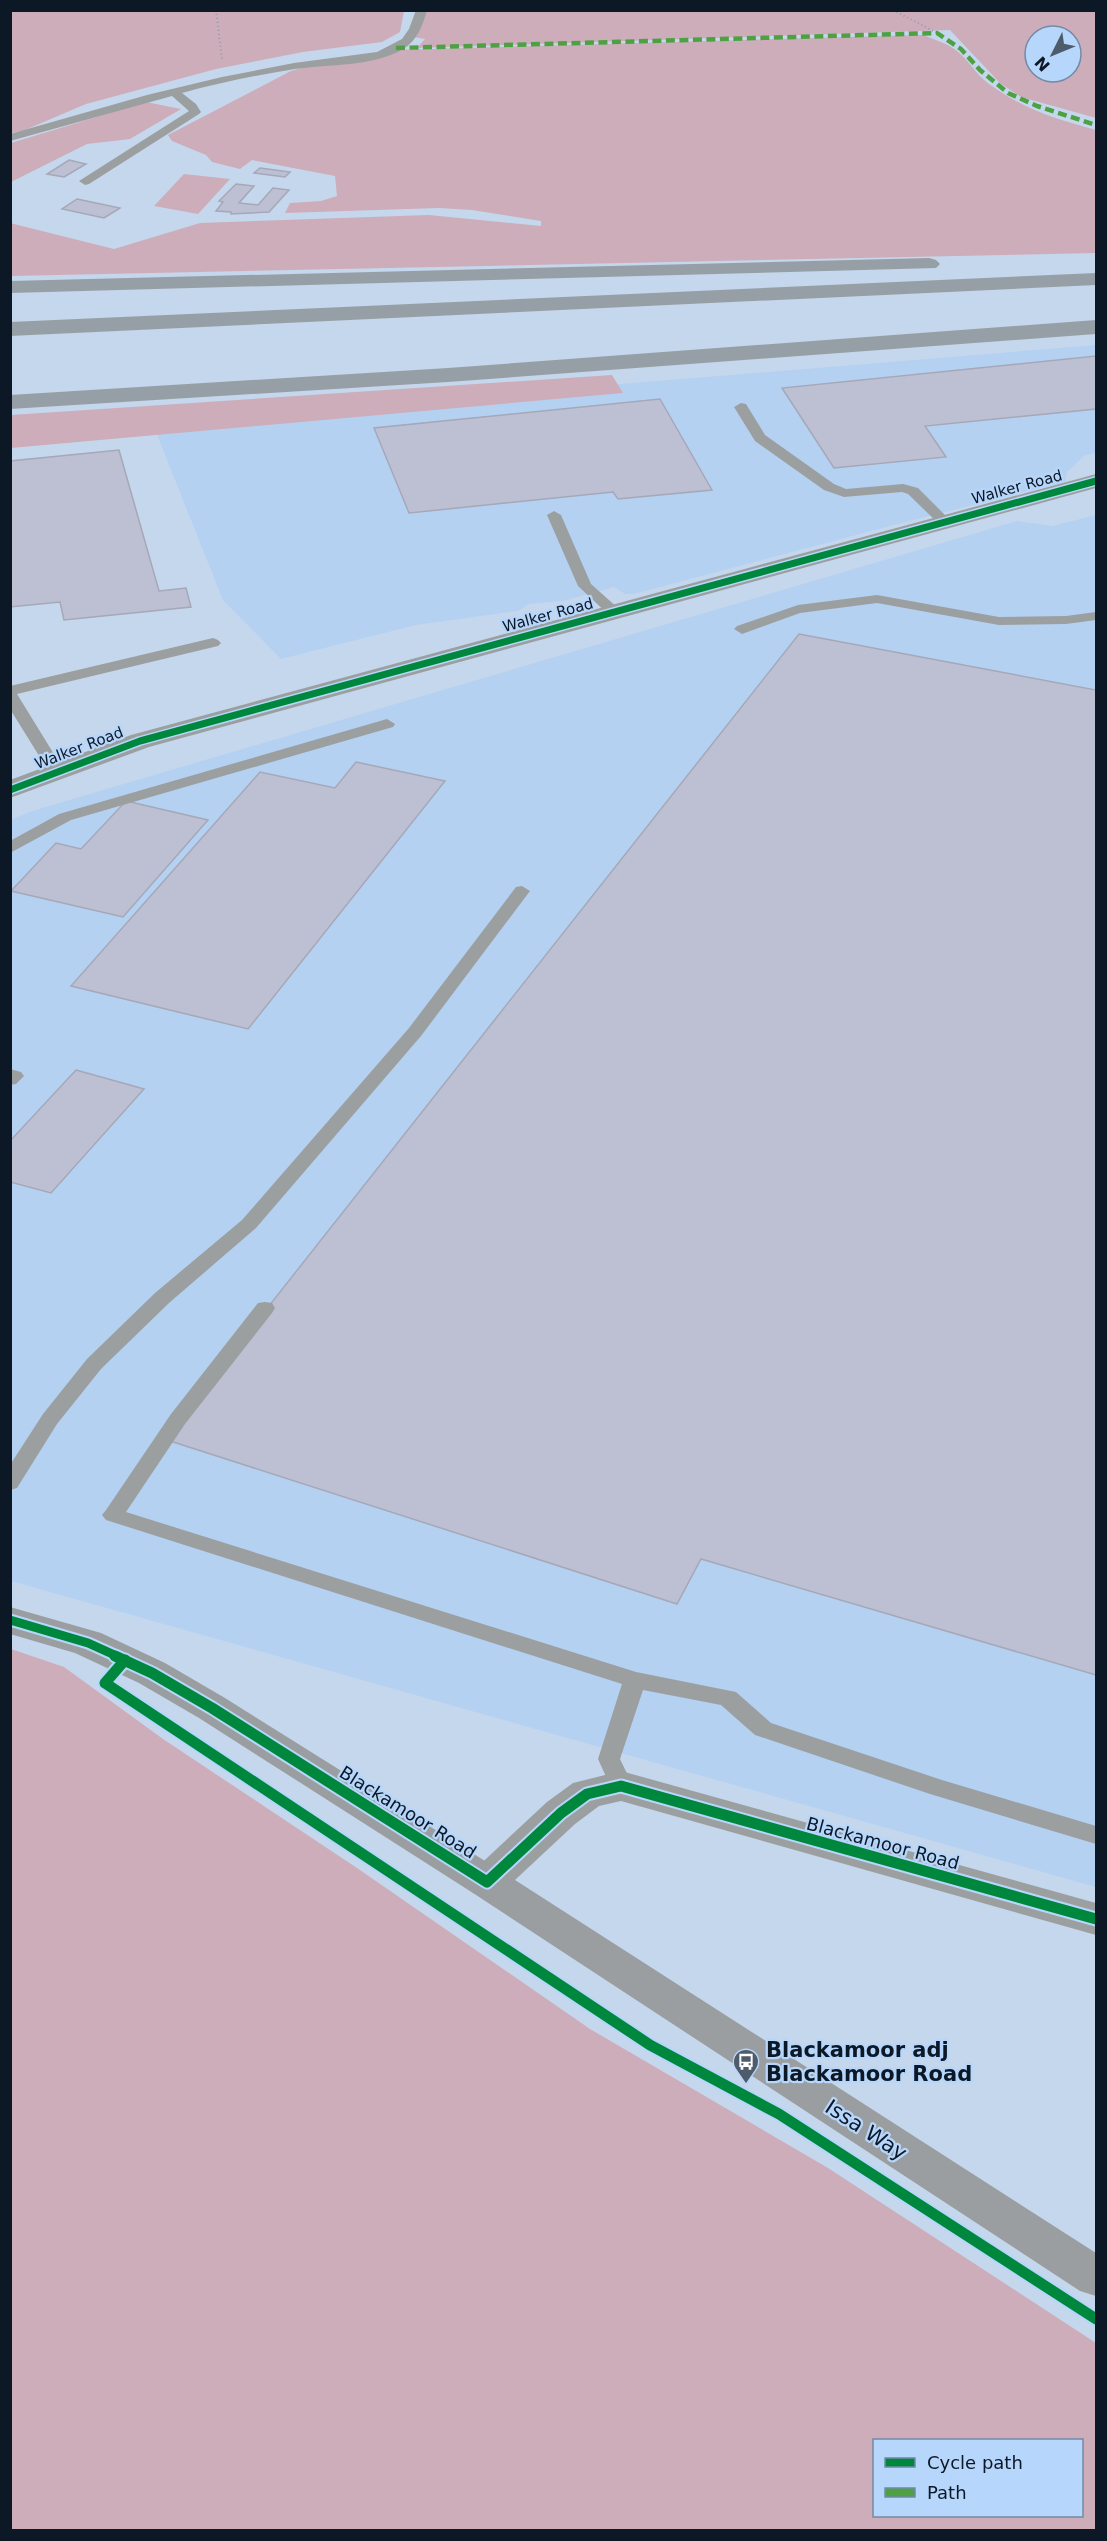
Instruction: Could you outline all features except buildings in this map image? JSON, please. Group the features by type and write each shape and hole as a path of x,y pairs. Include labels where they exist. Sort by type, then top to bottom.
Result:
{"highway":[{"path":"1025,262 1096,260"},
{"path":"10,287 953,264"},
{"path":"10,329 1096,279"},
{"path":"10,348 1096,299"},
{"path":"10,402 460,375 1096,327"}],"main road":[{"name":"Blackamoor Road","path":"10,1620 88,1642 152,1673 222,1714 487,1882"},
{"name":"Issa Way","path":"487,1882 1096,2277"}],"street":[{"name":"Walker Road","path":"10,790 140,741 1096,481"},
{"name":"Blackamoor Road","path":"487,1882 561,1813 587,1794 621,1786 1096,1919"}],"lane":[{"path":"10,138 143,99 294,66 382,53 402,45 417,27 422,10"},
{"path":"85,181 195,112 192,106 174,92"},
{"path":"741,407 760,438 829,487 844,493 903,488 913,491 945,522"},
{"path":"554,515 585,586 614,612"},
{"path":"742,629 798,609 877,598 999,621 1066,620 1096,616"},
{"path":"57,772 10,693 213,643"},
{"path":"10,848 65,817 387,724"},
{"path":"10,1483 50,1419 94,1364 162,1299 249,1224 415,1032 522,891"},
{"path":"10,1074 15,1076 10,1080"},
{"path":"265,1308 178,1419 113,1515 635,1680 729,1698 763,1729 938,1788 1096,1835"},
{"path":"621,1786 609,1759 635,1680"}],"path":[{"path":"216,10 225,81"},
{"path":"893,10 937,33"}],"shaded area":[{"path":"424,10 1096,11 1096,118 1021,97 1000,83 950,30 417,48 425,39 414,37"},
{"path":"11,11 404,11 400,32 382,42 303,52 216,69 86,104 25,130 11,133"},
{"path":"923,35 953,48 984,80 1016,101 1053,117 1096,130 1096,253 11,276 10,223 114,249 200,223 429,215 541,226 541,221 472,210 439,208 285,213 290,203 321,201 337,196 335,176 252,160 240,169 212,162 206,155 172,141 168,135 291,71 305,67 398,50"},
{"path":"146,102 181,109 130,139 87,144 11,182 11,143"},
{"path":"184,174 230,179 198,214 154,206"},
{"path":"1096,345 1096,453 1085,455 1067,472 1065,482 634,594 625,594 614,587 563,601 529,604 518,611 416,625 281,659 223,600 150,417 608,385"},
{"path":"612,375 623,393 11,448 11,415"},
{"path":"1096,515 1096,1887 11,1581 10,820 32,811 1017,521 1053,526"},
{"path":"11,1649 64,1667 163,1739 357,1868 590,2029 828,2168 1096,2343 1096,2530 11,2530"}],"marked path":[{"path":"396,48 937,33 961,49 980,70 1008,93 1037,106 1096,125"}],"cycle path":[{"path":"10,790 140,741 1096,481"},
{"path":"10,1620 88,1643 152,1673 212,1708 487,1882 561,1813 587,1794 621,1786 1096,1919"},
{"path":"125,1660 105,1683 650,2045 779,2114 1096,2319"}],"place":[{"name":"Blackamoor adj Blackamoor Road","path":"746,2085"}]}
